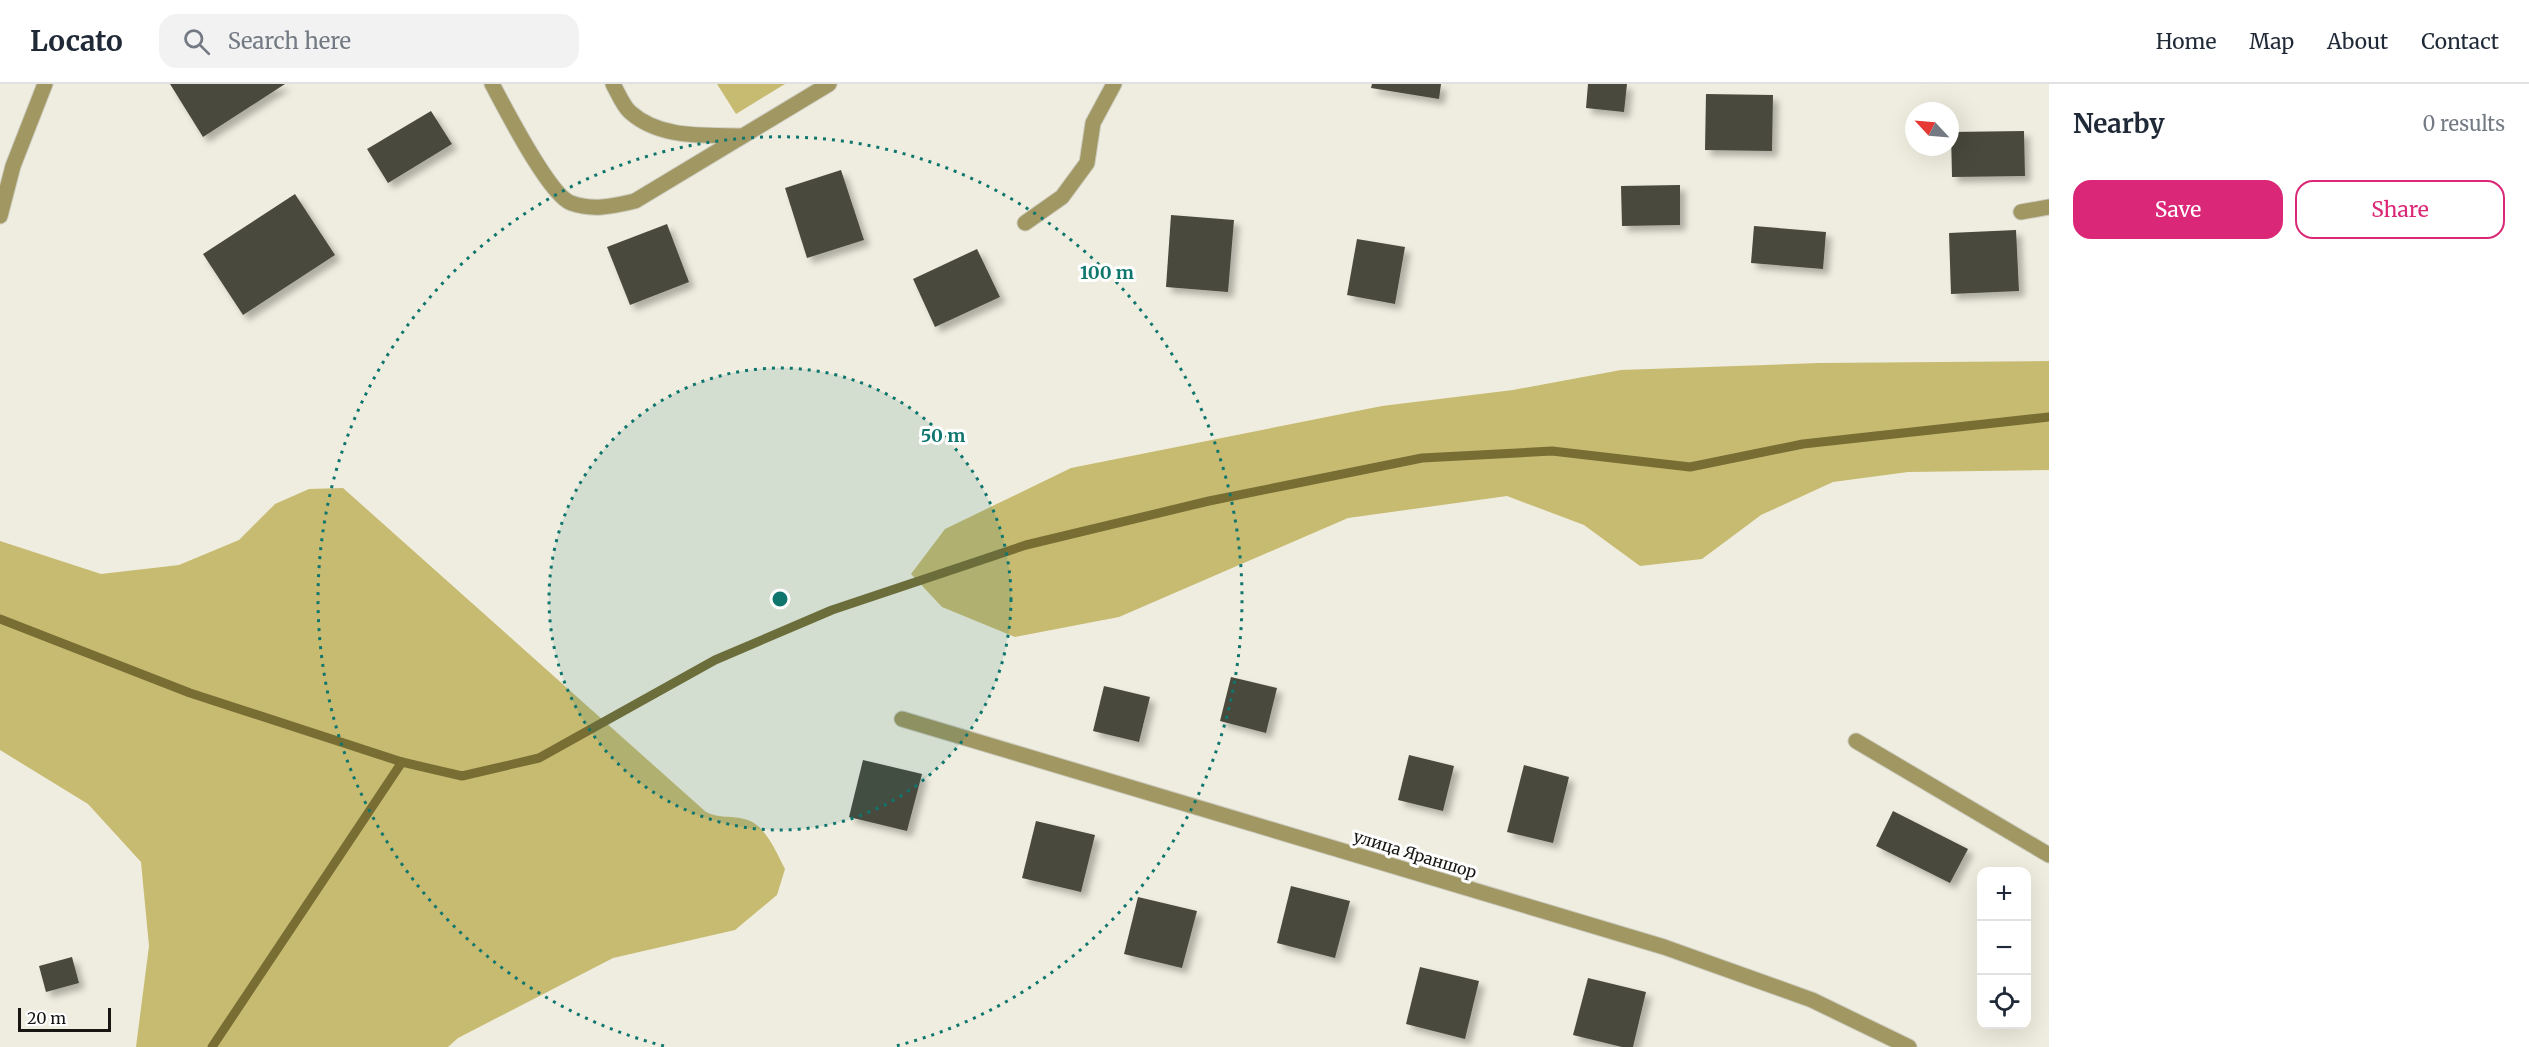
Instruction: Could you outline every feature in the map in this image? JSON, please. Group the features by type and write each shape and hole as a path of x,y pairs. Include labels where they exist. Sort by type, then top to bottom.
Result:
{"street":[{"path":"0,216 13,166 45,84"},
{"path":"492,84 549,182 569,202 602,209 635,201 829,84"},
{"path":"613,84 630,112 654,127 684,135 740,136"},
{"path":"1025,223 1062,197 1087,163 1093,123 1114,84"},
{"path":"2021,212 2049,207"},
{"name":"улица Яраншор","path":"902,719 1664,947 1812,1000 1910,1047"},
{"path":"1856,741 2049,855"}],"shaded area":[{"path":"717,84 785,84 736,114"},
{"path":"2049,361 2049,470 1908,472 1833,482 1761,515 1702,559 1640,566 1584,525 1507,496 1348,518 1119,617 1015,637 942,607 911,574 945,529 1071,468 1382,406 1513,390 1621,370 1819,363"},
{"path":"343,488 706,812 744,819 758,826 769,839 785,869 777,895 735,930 613,958 458,1038 448,1047 136,1047 149,946 141,862 88,804 0,750 0,541 101,574 179,565 239,540 275,504 309,489"}],"building":[{"path":"170,84 285,84 203,137"},
{"path":"1372,84 1441,84 1439,99 1371,88"},
{"path":"1588,84 1627,84 1624,112 1586,108"},
{"path":"1706,94 1773,95 1772,151 1705,150"},
{"path":"431,111 452,144 388,183 367,149"},
{"path":"2024,131 2025,176 1952,177 1952,156 1959,156 1959,132"},
{"path":"841,170 864,240 807,258 785,188"},
{"path":"1680,185 1680,225 1622,226 1621,186"},
{"path":"295,194 335,255 243,315 203,254"},
{"path":"1171,215 1234,220 1228,292 1166,287"},
{"path":"667,224 689,282 630,305 607,247"},
{"path":"1754,226 1826,232 1823,269 1751,263"},
{"path":"2016,230 2019,291 1951,294 1949,233"},
{"path":"1357,239 1405,247 1395,304 1347,295"},
{"path":"977,249 1000,297 935,327 913,279"},
{"path":"1231,677 1277,688 1266,733 1220,721"},
{"path":"1104,686 1150,697 1139,742 1093,731"},
{"path":"1409,755 1454,766 1443,811 1398,800"},
{"path":"863,760 922,774 907,831 849,817"},
{"path":"1524,765 1569,777 1553,843 1507,832"},
{"path":"1893,811 1968,849 1950,883 1876,846"},
{"path":"1036,821 1095,835 1081,892 1022,878"},
{"path":"1291,886 1350,901 1335,958 1277,943"},
{"path":"1138,897 1197,911 1182,968 1124,954"},
{"path":"72,957 79,983 46,992 39,966"},
{"path":"1420,967 1479,981 1465,1039 1406,1024"},
{"path":"1588,978 1646,992 1633,1047 1622,1047 1573,1035"}],"waterway":[{"path":"0,619 190,693 402,762 462,776 539,758 715,660 832,610 1026,545 1209,501 1422,458 1552,451 1690,467 1803,444 2049,417"},
{"path":"212,1047 402,762"}]}
